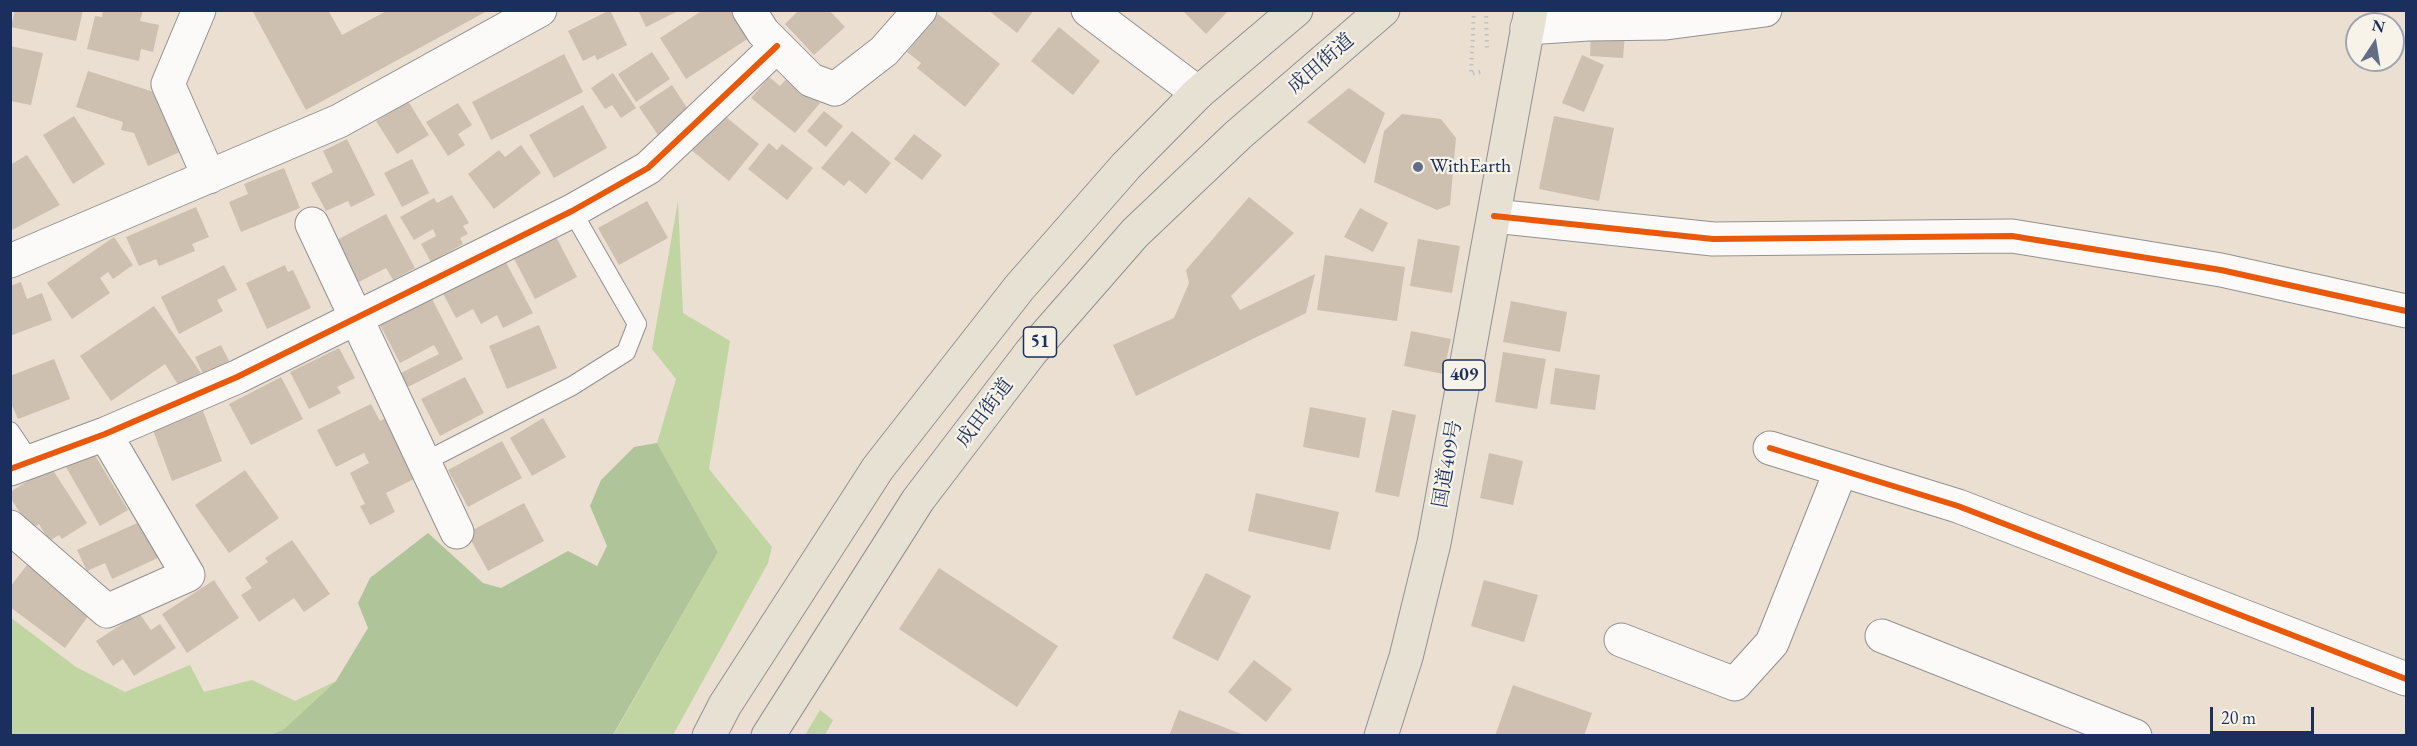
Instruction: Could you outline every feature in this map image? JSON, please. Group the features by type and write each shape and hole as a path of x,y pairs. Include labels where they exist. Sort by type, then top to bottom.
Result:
{"highway":[{"name":"成田街道","path":"768,735 918,500 1031,352 1135,233 1238,135 1383,10"},
{"name":"51","path":"709,735 725,705 878,468 1019,288 1126,166 1198,93 1289,12"},
{"name":"国道409号","path":"1381,735 1407,657 1434,543 1529,20"}],"street":[{"path":"199,10 168,84 209,177"},
{"path":"10,261 339,121 540,10"},
{"path":"749,10 763,32 811,80 835,89 884,51 920,10"},
{"path":"1088,10 1198,93"},
{"path":"1529,20 1588,24 1666,23 1766,10"},
{"path":"20,465 105,434 237,377 572,211 648,168 777,46"},
{"path":"1494,216 1713,239 2012,236 2221,270 2406,311"},
{"path":"312,224 457,532"},
{"path":"10,527 107,612 188,575 105,434"},
{"path":"1770,448 1958,506 2406,679"},
{"path":"1621,640 1735,684 1772,643 1841,470"},
{"path":"1882,636 2135,735"}],"lane":[{"path":"424,462 572,386 626,352 637,324 572,211"},
{"path":"10,431 20,465"}],"path":[{"path":"1474,10 1471,74 1487,70"},
{"path":"1486,10 1487,58"}],"green space":[{"path":"678,201 683,313 730,341 709,469 772,547 768,563 673,735 613,736 718,552 657,443 676,379 652,349"},
{"path":"657,443 718,552 613,735 271,735 284,729 336,681 368,628 358,603 370,578 428,533 483,583 501,588 568,551 597,566 607,546 590,506 601,480 634,447"},
{"path":"10,617 76,667 125,692 190,665 204,692 252,680 295,701 336,681 284,729 271,735 11,735"},
{"path":"820,710 833,720 825,735 805,735"}],"building":[{"path":"15,10 83,10 76,41 11,27"},
{"path":"103,10 143,10 140,21 159,25 153,52 141,49 139,61 87,49 95,16 102,17"},
{"path":"252,10 328,10 342,35 388,10 489,10 306,110"},
{"path":"610,10 627,45 597,60 595,55 583,61 568,31"},
{"path":"638,10 680,10 646,27"},
{"path":"703,10 735,10 752,36 686,79 660,38"},
{"path":"799,10 829,10 845,27 814,55 785,24"},
{"path":"988,10 1034,10 1017,33"},
{"path":"1182,10 1229,10 1206,34"},
{"path":"938,14 1000,64 965,107 917,68 921,63 907,52"},
{"path":"1059,27 1100,61 1073,95 1031,61"},
{"path":"1591,32 1625,34 1623,58 1590,56"},
{"path":"10,46 43,53 31,105 10,101"},
{"path":"652,52 670,79 636,102 618,74"},
{"path":"564,54 583,92 491,140 472,102"},
{"path":"1582,55 1604,65 1584,112 1562,103"},
{"path":"88,71 154,92 180,152 148,166 134,133 121,130 123,122 76,107"},
{"path":"613,73 636,108 621,118 612,105 605,109 591,88"},
{"path":"769,77 780,86 788,77 820,103 795,133 751,98"},
{"path":"672,85 691,114 658,135 639,107"},
{"path":"1349,88 1385,113 1365,164 1307,122"},
{"path":"408,101 429,135 397,154 376,121"},
{"path":"458,103 472,125 458,134 465,145 448,156 426,122"},
{"path":"583,105 607,148 554,178 529,135"},
{"path":"824,111 843,126 826,147 807,131"},
{"path":"720,112 759,144 729,181 690,149"},
{"path":"1402,114 1441,119 1456,138 1450,205 1437,210 1374,182 1384,131"},
{"path":"74,116 105,164 73,184 43,135"},
{"path":"1554,116 1614,128 1599,201 1539,189"},
{"path":"852,131 891,163 866,194 849,180 844,186 821,168"},
{"path":"914,134 942,155 922,180 894,159"},
{"path":"347,139 375,195 351,207 348,201 326,211 311,183 333,172 323,151"},
{"path":"769,143 777,150 782,144 813,168 787,200 748,169"},
{"path":"521,145 541,173 494,209 468,174 499,150 505,157"},
{"path":"27,155 60,205 10,231 10,165"},
{"path":"412,159 429,193 402,207 384,173"},
{"path":"284,168 300,208 241,232 229,202 248,194 244,184"},
{"path":"452,195 469,223 463,226 468,234 460,238 463,244 431,262 421,244 436,236 433,229 414,240 400,217 434,198 437,203"},
{"path":"1249,197 1294,233 1231,296 1240,310 1315,274 1306,313 1136,396 1113,345 1174,318 1189,283 1186,270"},
{"path":"647,201 668,238 619,265 598,228"},
{"path":"196,207 209,237 192,244 195,251 159,266 156,259 139,266 126,237"},
{"path":"1360,208 1388,223 1373,252 1344,237"},
{"path":"386,214 415,268 393,280 386,268 357,283 335,241"},
{"path":"554,233 577,277 535,299 512,255"},
{"path":"114,237 133,265 113,279 108,272 100,278 110,293 72,319 47,283"},
{"path":"1418,239 1460,246 1452,293 1410,286"},
{"path":"501,253 533,313 503,328 497,315 481,324 473,309 456,318 439,286"},
{"path":"1325,255 1405,267 1397,321 1317,310"},
{"path":"224,265 237,290 217,300 223,311 179,334 161,297"},
{"path":"285,265 288,272 293,270 311,308 267,329 246,283"},
{"path":"21,282 27,299 42,293 52,320 10,336 10,286"},
{"path":"431,297 463,359 406,388 399,374 439,354 434,345 400,363 379,323"},
{"path":"1511,301 1567,312 1560,352 1503,342"},
{"path":"154,306 201,373 180,388 165,364 111,401 80,356"},
{"path":"539,325 557,368 507,389 489,346"},
{"path":"1411,331 1451,339 1443,374 1404,366"},
{"path":"221,345 232,367 206,380 195,357"},
{"path":"339,348 355,378 337,387 341,393 309,409 290,372"},
{"path":"1503,352 1546,359 1537,409 1495,402"},
{"path":"54,359 70,399 18,419 10,401 10,376"},
{"path":"1555,368 1600,375 1595,410 1550,404"},
{"path":"281,377 303,419 251,445 229,404"},
{"path":"465,377 484,413 440,436 421,399"},
{"path":"371,404 380,421 387,417 418,477 386,493 395,512 370,525 360,506 365,504 350,473 369,463 364,453 336,467 317,430"},
{"path":"1310,407 1366,418 1359,458 1303,447"},
{"path":"1392,410 1416,415 1399,497 1375,492"},
{"path":"203,411 222,461 172,481 153,430"},
{"path":"543,418 566,457 532,476 510,438"},
{"path":"502,441 522,478 468,507 448,470"},
{"path":"93,452 128,510 100,526 66,467"},
{"path":"1489,453 1523,461 1513,505 1480,498"},
{"path":"51,467 87,523 62,539 59,535 49,541 39,524 30,529 10,497 10,492"},
{"path":"245,470 279,518 229,553 195,505"},
{"path":"1256,493 1339,512 1330,550 1248,531"},
{"path":"524,503 544,541 488,571 467,533"},
{"path":"144,520 160,557 112,579 105,563 87,571 77,550"},
{"path":"292,540 330,594 304,612 294,598 259,622 241,595 252,588 245,578 268,562 265,558"},
{"path":"30,561 94,608 65,648 10,607 10,587"},
{"path":"939,568 1058,646 1017,707 899,629"},
{"path":"1206,573 1251,596 1218,661 1172,638"},
{"path":"214,580 239,618 187,653 162,614"},
{"path":"1484,580 1538,595 1524,642 1471,626"},
{"path":"139,613 151,630 160,624 176,648 134,676 123,659 113,666 96,641"},
{"path":"1254,660 1292,689 1266,722 1228,692"},
{"path":"1513,685 1592,713 1584,736 1495,736"},
{"path":"1179,710 1244,735 1244,736 1169,736"}],"cycle path":[{"path":"10,469 105,434 237,377 572,211 648,168 777,46"},
{"path":"1494,216 1713,239 2012,236 2221,270 2406,311"},
{"path":"1770,448 1958,506 2406,679"}],"place":[{"name":"WithEarth","path":"1418,167"}]}
